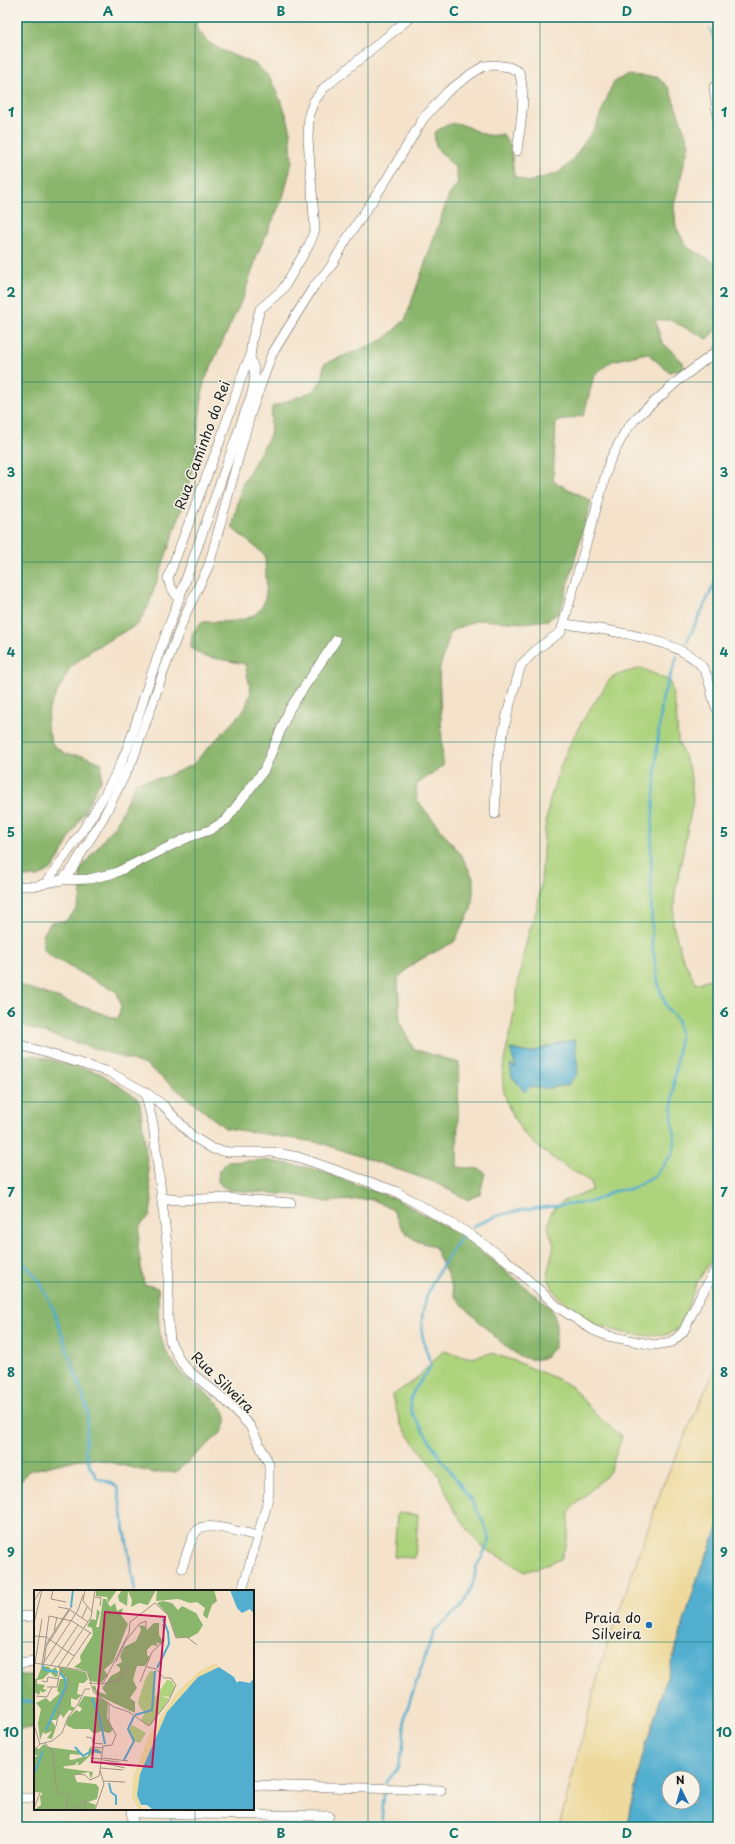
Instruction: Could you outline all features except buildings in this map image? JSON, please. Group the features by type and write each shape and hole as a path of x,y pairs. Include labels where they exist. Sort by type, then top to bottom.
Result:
{"street":[{"name":"Rua Caminho do Rei","path":"179,599 170,586 168,578 220,441 243,371 250,358 252,340 260,309 283,289 309,245 315,230 308,139 309,114 314,101 324,88 411,17"},
{"path":"62,880 72,869 99,825 133,759 186,613 209,564 252,412 272,354 314,286 330,268 423,119 447,92 484,66 509,66 519,72 523,84 523,99 516,151"},
{"path":"714,87 718,120"},
{"path":"495,814 498,760 508,711 521,665 538,648 561,632 565,624 610,460 619,440 636,418 679,380 714,353 718,347"},
{"path":"46,883 79,837 103,799 120,765 252,393 255,379 254,366 250,358"},
{"path":"565,624 601,629 645,638 681,650 697,659 709,678 712,697 718,711"},
{"path":"17,886 30,886 62,880 90,879 115,873 190,837 210,830 226,820 264,770 290,708 336,640"},
{"path":"17,1044 109,1072 145,1092 163,1105 192,1136 213,1149 228,1152 272,1152 298,1157 395,1192 466,1232 505,1259 560,1308 586,1326 608,1336 654,1345 672,1342 683,1332 718,1265"},
{"name":"Rua Silveira","path":"145,1092 153,1124 169,1263 168,1317 170,1341 181,1362 236,1411 250,1426 268,1464 269,1492 242,1590"},
{"path":"162,1198 177,1200 224,1198 291,1203"},
{"path":"182,1568 193,1536 199,1528 207,1526 258,1536"},
{"path":"17,1617 34,1616"},
{"path":"17,1664 34,1662"},
{"path":"254,1785 441,1790"},
{"path":"17,1798 34,1798"},
{"path":"134,1827 131,1811 328,1816"}],"green space":[{"path":"17,17 199,17 196,27 207,41 221,50 255,64 270,78 285,111 290,128 292,162 283,198 259,250 244,295 204,382 194,461 183,506 148,607 138,624 93,649 70,668 49,708 47,725 52,744 66,754 84,756 102,763 101,780 54,867 39,877 17,877"},
{"path":"626,75 657,77 669,88 689,144 674,205 676,227 687,247 718,264 718,326 708,339 670,320 655,320 662,342 683,362 684,369 669,372 647,353 612,361 594,375 584,415 556,422 553,481 591,501 560,612 548,620 523,623 478,620 451,631 439,670 443,766 416,785 417,800 462,856 473,878 473,893 471,910 454,942 414,963 398,978 400,1023 414,1049 459,1063 457,1167 479,1169 485,1173 480,1194 468,1200 434,1182 321,1143 225,1128 146,1065 17,1024 17,984 118,1019 121,1005 117,992 53,958 43,949 43,935 51,922 65,921 75,911 81,898 80,870 117,822 136,782 165,777 192,765 245,709 251,692 245,664 203,656 191,648 192,634 201,622 229,621 248,618 261,608 265,599 265,555 232,528 242,485 270,435 272,407 313,391 323,378 324,364 383,340 405,320 449,195 458,183 456,169 436,147 434,133 443,127 456,123 487,135 503,134 511,147 514,176 528,182 558,173 570,163 596,126 613,83"},
{"path":"641,668 670,681 676,711 678,741 690,771 693,801 675,893 673,925 682,956 696,984 718,976 718,1249 696,1284 681,1326 669,1334 650,1336 624,1333 590,1323 564,1303 553,1289 547,1275 554,1245 548,1227 551,1212 563,1201 592,1190 591,1182 549,1156 527,1136 517,1124 510,1109 504,1092 502,1076 522,962 539,897 545,827 555,782 567,750 583,720 611,678","holes":["562,1042 568,1085 541,1088 529,1083 510,1064 517,1068 511,1049 529,1053"]},
{"path":"34,1055 100,1073 137,1098 140,1104 152,1201 150,1215 140,1226 138,1248 144,1284 158,1288 158,1314 160,1331 164,1347 168,1355 191,1383 215,1400 221,1407 225,1415 226,1423 222,1432 176,1472 154,1473 96,1459 80,1459 28,1471 17,1487 17,1056"},
{"path":"264,1160 312,1168 396,1199 467,1239 551,1308 556,1326 555,1346 543,1358 529,1359 522,1357 506,1346 487,1330 455,1297 450,1281 435,1247 417,1241 408,1235 401,1227 393,1210 374,1200 363,1199 327,1202 295,1195 229,1190 222,1186 218,1181 219,1170 227,1162"},
{"path":"443,1351 471,1358 491,1353 515,1361 555,1378 572,1387 596,1415 622,1437 609,1473 569,1511 568,1537 561,1559 525,1572 503,1558 484,1549 454,1510 439,1476 401,1425 392,1396 417,1378"},
{"path":"397,1513 418,1515 415,1558 394,1557"},
{"path":"17,1675 34,1675 34,1727 17,1730"}],"sand":[{"name":"Praia do Silveira","path":"718,1362 718,1528 699,1573 642,1758 626,1827 559,1827 602,1660 663,1485"}],"water":[{"path":"575,1040 578,1073 568,1085 542,1089 531,1086 525,1092 512,1077 510,1064 516,1068 510,1049 529,1053 562,1042"},
{"path":"718,1528 718,1827 626,1827 642,1758 699,1573"}],"waterway":[{"path":"710,29 718,45"},
{"path":"687,642 718,576"},
{"path":"473,1226 497,1216 521,1210 591,1202 614,1191 631,1189 654,1177 673,1153 675,1144 672,1116 673,1091 680,1035 677,1019 667,1008 659,987 652,944 651,847 657,746 663,696 677,657"},
{"path":"386,1783 398,1768 403,1746 405,1715 434,1631 460,1608 466,1599 473,1584 476,1568 490,1540 477,1510 434,1448 412,1413 410,1406 412,1394 431,1365 424,1345 422,1332 424,1305 433,1281 462,1236"},
{"path":"17,1255 40,1282 53,1308 88,1411 85,1450 90,1466 97,1478 114,1484 118,1489 135,1590"},
{"path":"17,1701 34,1702"},
{"path":"381,1827 384,1794"},
{"path":"171,1818 173,1827"}],"place":[{"name":"Praia do Silveira","path":"649,1625"}]}
